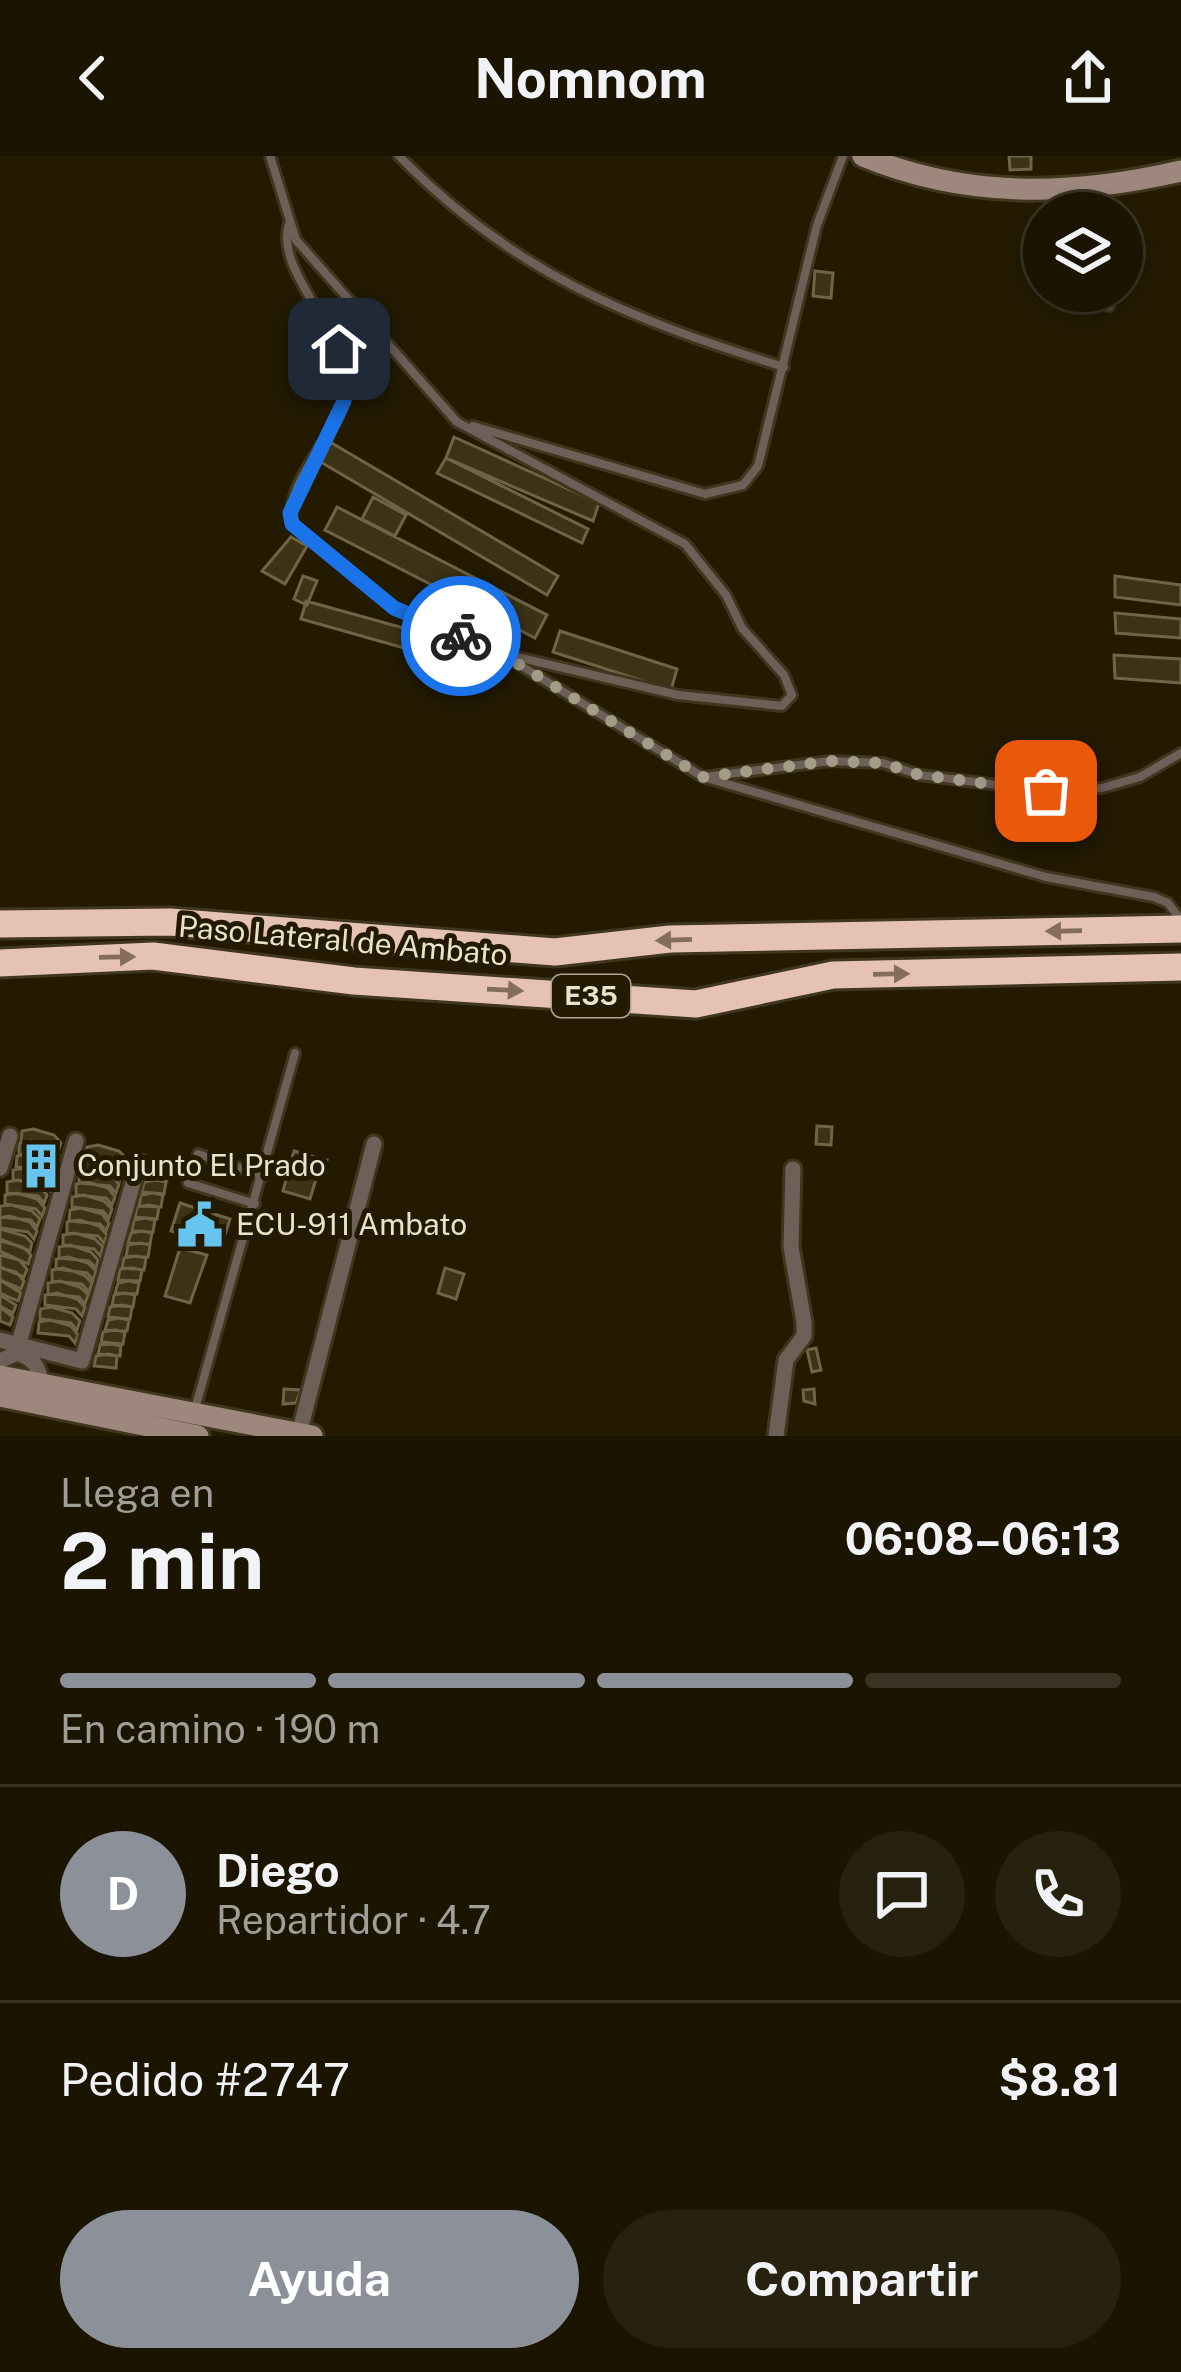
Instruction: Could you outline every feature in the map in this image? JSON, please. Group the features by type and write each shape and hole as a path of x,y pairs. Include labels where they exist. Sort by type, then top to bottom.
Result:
{"highway":[{"name":"Paso Lateral de Ambato","path":"0,924 170,922 555,952 670,939 765,941 1181,929"},
{"name":"Paso Lateral de Ambato","path":"0,963 153,956 354,981 696,1004 833,975 1181,967"}],"street":[{"path":"863,156 917,178 1054,192 1181,172"},
{"path":"0,1168 10,1136"},
{"path":"18,1349 76,1142"},
{"path":"0,1396 192,1428 306,1435 374,1144"},
{"path":"0,1360 18,1349 82,1360 139,1162"},
{"path":"776,1436 786,1360 804,1336 805,1322 791,1247 793,1169"},
{"path":"0,1340 37,1366 40,1384"},
{"path":"0,1376 192,1428"}],"lane":[{"path":"270,156 296,240 457,422 685,544 726,595 742,628 784,675 792,695 782,706 679,695 500,653"},
{"path":"399,156 450,208 520,260 672,333 784,367"},
{"path":"457,422 523,437 627,475 705,494 730,490 753,477 817,225 843,156"},
{"path":"290,222 285,244 339,349 345,382 344,401 290,513 292,524 394,608 500,653 703,777 1046,878 1154,897 1168,902 1181,920"},
{"path":"703,777 830,761 883,763 982,785 1083,789 1140,777 1181,753"},
{"path":"192,1428 295,1053"},
{"path":"198,1154 264,1176"},
{"path":"188,1183 255,1204"}],"building":[{"path":"1009,156 1031,156 1031,169 1010,170"},
{"path":"815,271 833,273 831,298 813,296"},
{"path":"454,437 599,503 593,521 446,458"},
{"path":"330,442 558,576 547,595 319,461"},
{"path":"446,458 588,529 582,543 437,473"},
{"path":"373,497 406,515 395,536 362,519"},
{"path":"337,507 547,615 535,638 325,530"},
{"path":"291,537 307,546 285,584 262,571"},
{"path":"303,576 317,581 307,605 294,599"},
{"path":"1115,576 1181,585 1181,605 1115,597"},
{"path":"306,601 458,643 454,662 301,619"},
{"path":"1115,613 1181,619 1181,638 1116,633"},
{"path":"560,631 677,669 671,690 553,652"},
{"path":"1114,655 1181,659 1181,683 1115,678"},
{"path":"817,1126 832,1127 831,1145 816,1144"},
{"path":"22,1131 54,1135 61,1143 58,1152 52,1145 21,1141"},
{"path":"19,1143 51,1147 59,1155 56,1164 50,1157 19,1154"},
{"path":"87,1147 119,1151 127,1159 124,1168 117,1161 87,1158"},
{"path":"294,1151 327,1160 324,1170 319,1169 310,1199 283,1191"},
{"name":"Conjunto El Prado","path":"17,1156 49,1160 56,1169 53,1177 47,1170 16,1167"},
{"path":"151,1158 173,1158 171,1170 149,1169"},
{"path":"83,1159 116,1163 123,1172 120,1180 114,1173 83,1170"},
{"path":"13,1170 45,1174 53,1182 50,1191 44,1184 13,1180"},
{"path":"148,1170 169,1170 167,1181 145,1180"},
{"path":"79,1172 112,1176 119,1184 116,1193 110,1186 79,1183"},
{"path":"7,1182 40,1186 47,1195 44,1203 38,1196 7,1193"},
{"path":"144,1182 166,1182 164,1194 142,1192"},
{"path":"76,1184 108,1188 115,1197 112,1205 106,1198 76,1195"},
{"path":"5,1195 37,1199 45,1208 42,1216 36,1209 5,1204"},
{"path":"141,1195 163,1195 161,1207 139,1206"},
{"path":"72,1197 104,1201 112,1209 109,1218 103,1211 72,1207"},
{"name":"ECU-911 Ambato","path":"180,1203 230,1219 221,1247 171,1231"},
{"path":"0,1206 32,1211 40,1219 37,1227 31,1220 0,1217"},
{"path":"137,1207 159,1207 157,1219 135,1217"},
{"path":"70,1210 102,1214 109,1223 106,1231 100,1224 69,1221"},
{"path":"0,1218 30,1222 37,1231 34,1239 28,1232 0,1228"},
{"path":"134,1220 155,1220 153,1232 132,1231"},
{"path":"67,1222 99,1226 107,1235 104,1243 98,1236 67,1233"},
{"path":"0,1229 25,1236 32,1243 30,1251 0,1239"},
{"path":"131,1233 152,1233 150,1244 128,1243"},
{"path":"63,1235 95,1239 103,1247 100,1256 94,1249 63,1245"},
{"path":"0,1241 23,1247 31,1255 28,1264 0,1251"},
{"path":"70,1245 91,1252 98,1260 96,1268 89,1261 59,1258 59,1247"},
{"path":"128,1245 150,1245 148,1257 126,1256"},
{"path":"180,1248 207,1255 190,1303 165,1296"},
{"path":"0,1255 19,1260 27,1269 24,1277 0,1267"},
{"path":"124,1258 146,1258 144,1270 122,1268"},
{"path":"56,1259 88,1263 96,1271 93,1280 87,1273 56,1269"},
{"path":"0,1268 16,1272 24,1281 21,1289 0,1280"},
{"path":"63,1268 84,1275 92,1283 89,1292 82,1284 52,1281 52,1270"},
{"path":"445,1268 464,1274 456,1299 438,1293"},
{"path":"120,1269 142,1270 140,1281 118,1280"},
{"path":"0,1280 21,1293 18,1301 0,1293"},
{"path":"48,1283 80,1287 88,1295 85,1304 79,1297 48,1294"},
{"path":"118,1283 139,1283 137,1294 115,1293"},
{"path":"0,1295 16,1305 13,1313 0,1306"},
{"path":"45,1295 77,1299 85,1307 82,1316 76,1309 45,1305"},
{"path":"114,1295 135,1295 133,1307 112,1305"},
{"path":"0,1307 13,1317 10,1325 0,1321"},
{"path":"110,1307 132,1307 130,1319 108,1317"},
{"path":"40,1309 72,1313 80,1321 77,1330 71,1323 40,1319"},
{"path":"108,1320 129,1320 127,1331 105,1330"},
{"path":"39,1322 71,1326 78,1335 75,1343 69,1336 38,1333"},
{"path":"103,1332 125,1332 123,1344 101,1342"},
{"path":"100,1345 121,1346 120,1356 98,1354"},
{"path":"816,1348 821,1370 812,1372 807,1350"},
{"path":"96,1356 117,1356 116,1368 94,1366"},
{"path":"284,1389 301,1390 296,1403 283,1404"},
{"path":"814,1389 815,1404 804,1401 803,1390"}],"way so far":[{"path":"461,636 500,653 703,777 830,761 883,763 920,775 1046,791"}],"place":[{"name":"Conjunto El Prado","path":"41,1166"},
{"name":"ECU-911 Ambato","path":"200,1225"}],"route":[{"path":"339,349 344,401 290,513 292,524 394,608 461,636"}]}
